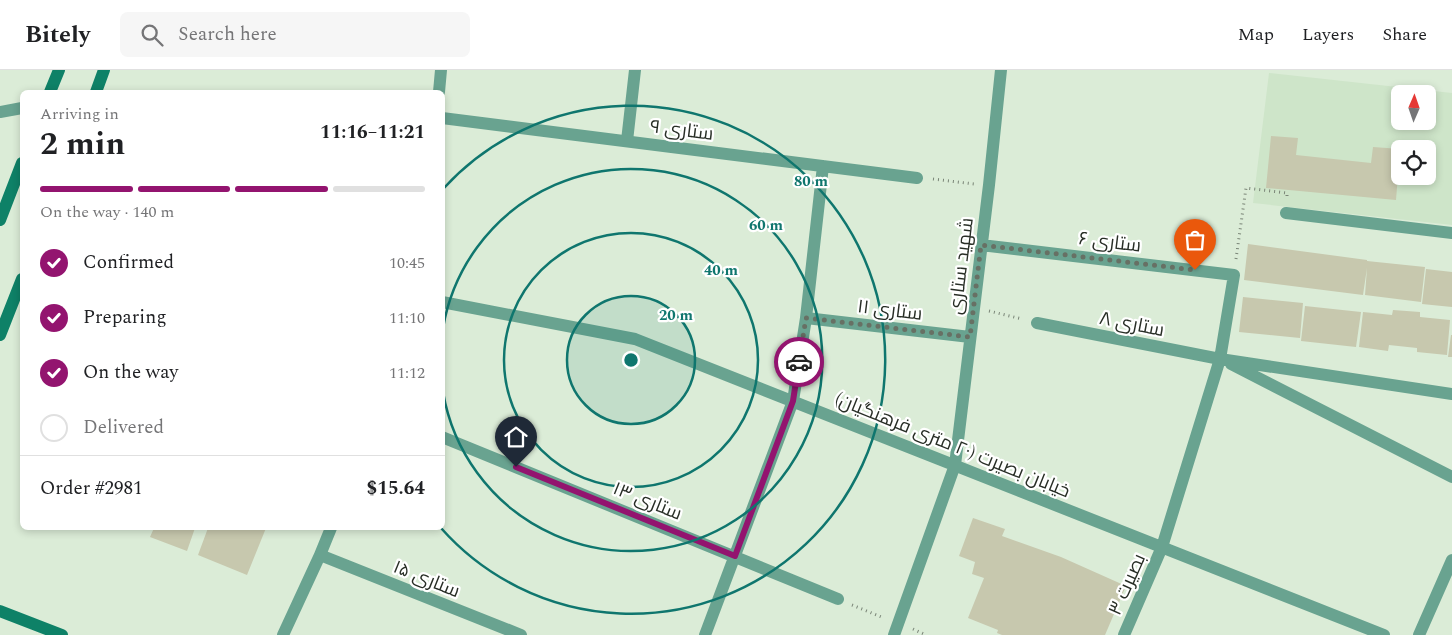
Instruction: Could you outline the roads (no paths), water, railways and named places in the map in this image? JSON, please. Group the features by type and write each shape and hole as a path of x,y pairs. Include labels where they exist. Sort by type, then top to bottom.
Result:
{"street":[{"path":"51,90 59,70"},
{"path":"97,90 104,70"},
{"path":"439,90 441,70"},
{"path":"627,141 635,70"},
{"name":"شهید ستاری","path":"894,635 955,465 1001,70"},
{"path":"0,112 20,108"},
{"name":"ستاری ۹","path":"445,118 917,178"},
{"path":"706,635 793,401 806,318 822,166"},
{"path":"0,220 20,168"},
{"path":"1286,213 1452,233"},
{"name":"ستاری ۶","path":"981,245 1234,275"},
{"name":"بصیرت ۳","path":"1124,635 1162,547 1220,359 1234,275"},
{"path":"0,335 20,284"},
{"name":"خیابان بصیرت (۲۰ متری فرهنگیان)","path":"445,303 635,339 1384,635"},
{"name":"ستاری ۱۱","path":"806,318 970,337"},
{"name":"ستاری ۸","path":"1037,323 1220,359"},
{"path":"1220,359 1452,394"},
{"path":"1220,359 1452,477"},
{"name":"ستاری ۱۳","path":"445,438 838,599"},
{"path":"283,635 330,530"},
{"name":"ستاری ۱۵","path":"320,555 521,635"},
{"path":"1419,635 1452,560"},
{"path":"0,611 62,635"}]}
